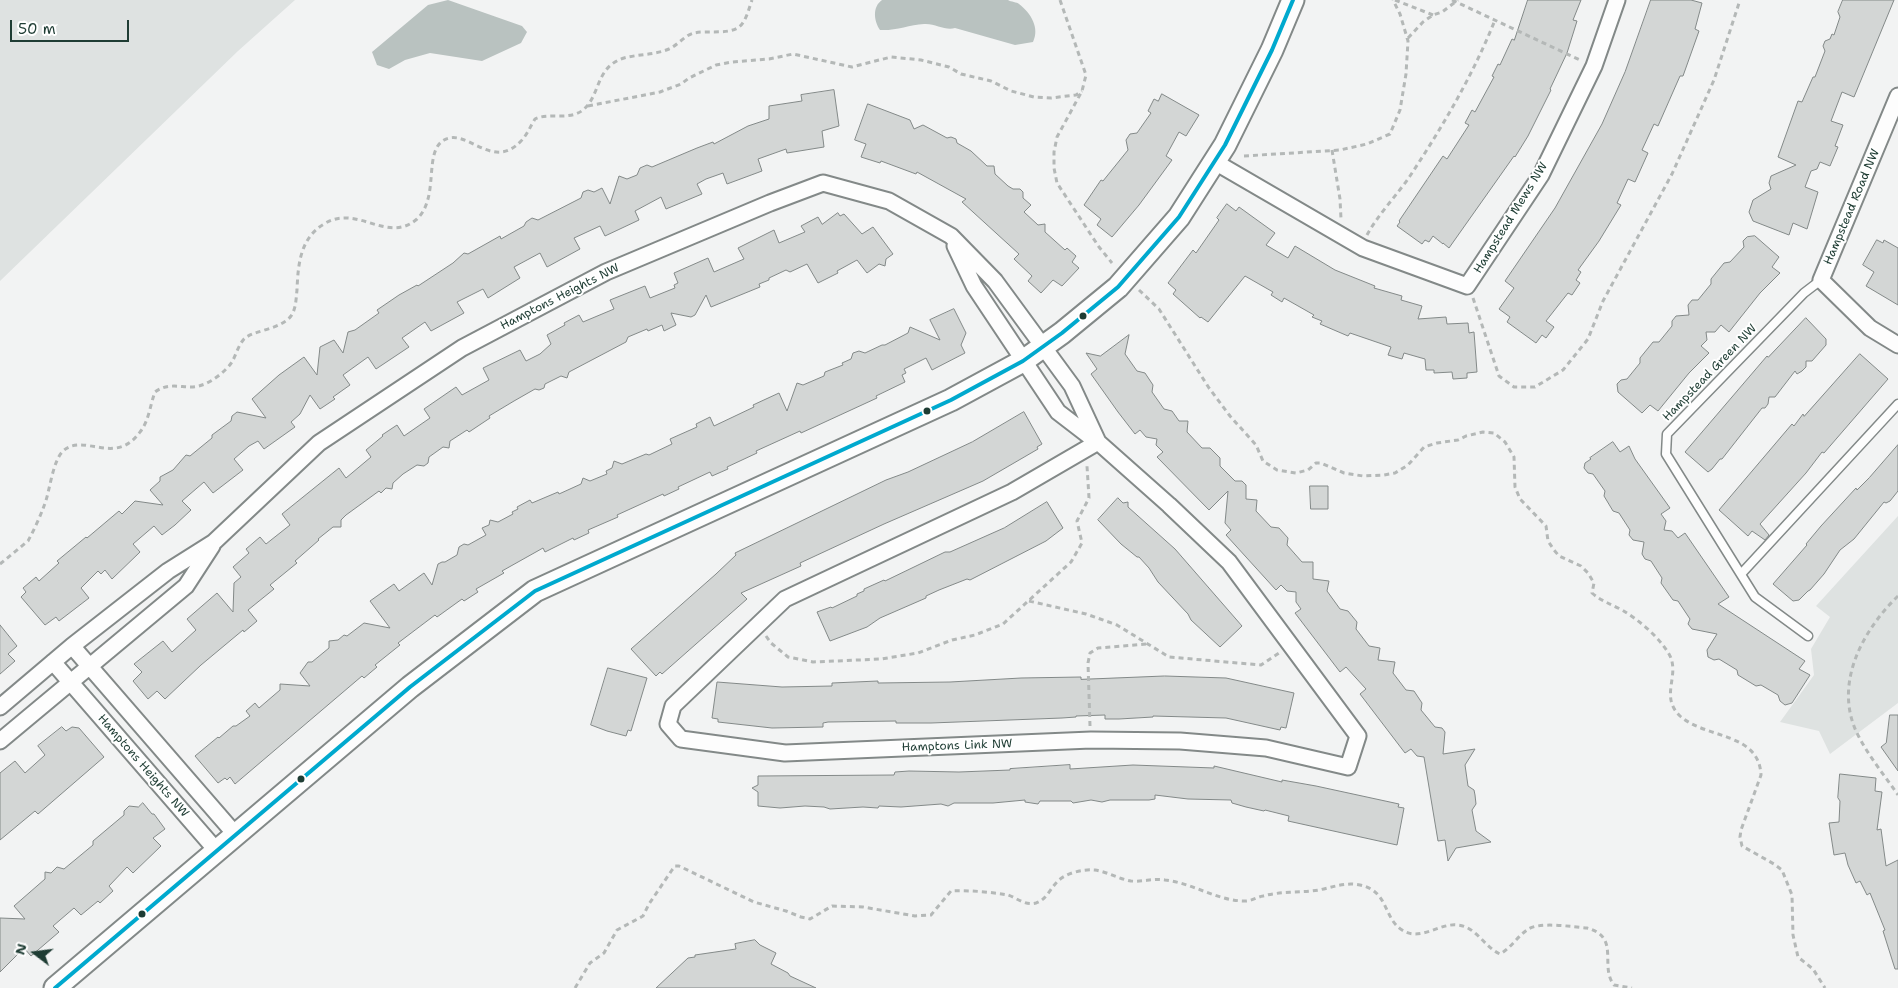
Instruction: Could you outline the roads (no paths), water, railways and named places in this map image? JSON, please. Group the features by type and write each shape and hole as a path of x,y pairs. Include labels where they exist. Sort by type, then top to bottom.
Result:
{"street":[{"path":"55,988 410,687 535,591 951,400 1023,361 1043,347 1118,287 1180,217 1215,162 1272,50 1293,0"},
{"name":"Hampstead Mews NW","path":"1215,162 1363,248 1467,286 1541,175 1594,66 1617,0"},
{"name":"Hampstead Road NW","path":"1897,99 1821,280 1870,328 1898,345"},
{"name":"Hamptons Heights NW","path":"216,850 53,662 168,571 214,542 319,443 462,348 606,272 752,210 823,183 889,201 951,236 995,281 1043,347"},
{"path":"951,236 974,286 1023,361"},
{"name":"Hamptons Link NW","path":"1043,347 1072,386 1098,442"},
{"name":"Hamptons Link NW","path":"1023,361 1058,412 1098,442 1169,505 1228,562 1358,736 1348,767 1266,748 1180,741 1091,740 785,753 681,739 668,724 673,706 785,599 1012,492 1098,442"},
{"name":"Hamptons Heights NW","path":"71,682 186,586 214,542"},
{"name":"Hamptons Heights NW","path":"72,646 235,834"},
{"path":"0,707 53,662"},
{"path":"0,741 71,682"}],"lane":[{"name":"Hampstead Green NW","path":"1808,636 1755,597 1666,454 1667,434 1805,292 1821,280"},
{"path":"1741,574 1898,404"}]}
